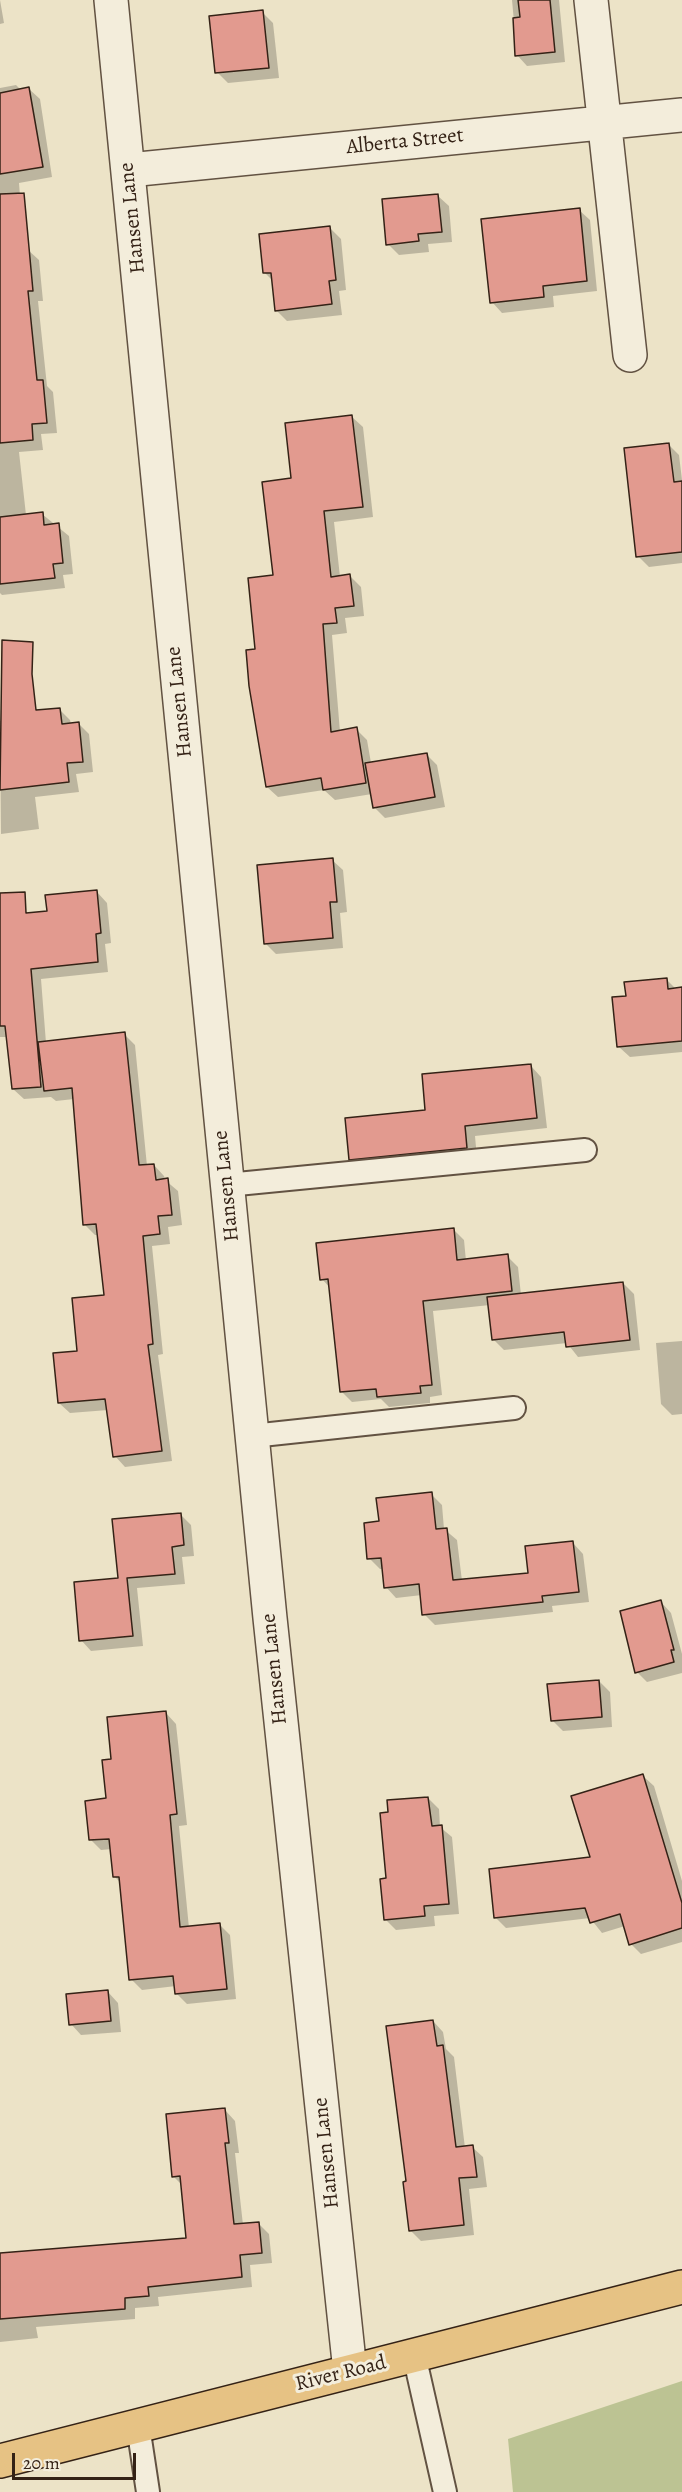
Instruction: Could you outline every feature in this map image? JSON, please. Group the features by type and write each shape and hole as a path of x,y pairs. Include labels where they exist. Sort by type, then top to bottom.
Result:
{"main road":[{"name":"River Road","path":"0,2461 682,2287"}],"street":[{"name":"Hansen Lane","path":"111,0 252,1436 350,2371"},
{"path":"591,0 630,355"},
{"name":"Alberta Street","path":"129,170 682,115"}],"lane":[{"path":"227,1185 585,1150"},
{"path":"252,1436 514,1408"},
{"path":"414,2355 445,2492"},
{"path":"138,2426 147,2492"}],"green space":[{"path":"682,2381 682,2492 513,2492 508,2439"}],"building":[{"path":"518,0 550,0 555,52 515,56 513,18 520,17"},
{"path":"263,10 269,68 215,73 209,16"},
{"path":"29,87 43,167 0,174 0,93"},
{"path":"24,193 33,291 28,291 37,380 43,380 47,423 32,424 33,440 0,443 0,194"},
{"path":"438,194 442,232 418,234 419,241 386,245 382,199"},
{"path":"580,208 587,281 543,286 544,297 490,303 481,219"},
{"path":"330,226 336,280 329,281 332,304 275,311 271,273 263,273 259,234"},
{"path":"352,415 363,507 324,511 331,577 350,574 354,606 335,608 337,623 323,624 331,732 357,727 366,783 323,790 321,778 266,787 249,686 246,650 255,649 248,578 273,575 262,482 291,478 285,423"},
{"path":"669,443 674,482 682,481 682,552 636,557 624,448"},
{"path":"43,512 44,525 59,523 63,563 53,564 55,578 0,584 0,517"},
{"path":"2,640 33,642 32,674 36,710 60,708 62,724 79,722 83,762 67,763 69,782 0,790"},
{"path":"427,753 435,797 373,808 365,763"},
{"path":"333,858 337,902 330,902 333,938 264,944 257,865"},
{"path":"97,890 101,933 96,934 98,962 31,969 41,1087 12,1089 5,1026 0,1026 0,893 25,892 26,913 47,911 45,895"},
{"path":"667,978 668,989 682,987 682,1041 617,1047 612,997 626,996 624,982"},
{"path":"125,1032 139,1165 154,1164 156,1180 168,1178 172,1215 158,1216 160,1234 143,1236 153,1344 148,1345 162,1451 113,1457 105,1399 58,1403 53,1353 77,1351 72,1298 104,1295 96,1224 83,1225 72,1088 44,1091 38,1042"},
{"path":"531,1064 537,1118 465,1126 467,1148 349,1160 345,1118 425,1110 422,1074"},
{"path":"454,1228 457,1260 508,1254 512,1291 423,1301 432,1385 420,1386 421,1393 377,1397 376,1389 340,1392 328,1279 320,1280 316,1243"},
{"path":"623,1282 630,1340 566,1347 564,1332 492,1340 487,1297"},
{"path":"432,1492 436,1529 447,1528 453,1580 528,1573 525,1546 573,1541 579,1592 542,1596 543,1602 422,1615 419,1584 384,1588 381,1558 367,1559 364,1523 379,1521 376,1498"},
{"path":"181,1513 184,1545 172,1547 175,1574 127,1578 133,1636 79,1641 74,1582 118,1578 112,1519"},
{"path":"661,1600 674,1650 671,1650 674,1662 635,1673 620,1611"},
{"path":"599,1680 602,1717 551,1721 547,1684"},
{"path":"166,1711 177,1814 170,1815 180,1927 220,1923 227,1989 175,1994 173,1976 129,1980 119,1877 113,1877 109,1839 89,1840 85,1801 106,1798 102,1760 111,1759 107,1717"},
{"path":"643,1774 682,1903 682,1928 629,1945 620,1914 590,1923 585,1908 494,1918 489,1869 590,1857 571,1796"},
{"path":"428,1797 432,1826 442,1825 449,1904 424,1906 425,1916 384,1920 380,1879 386,1878 380,1813 388,1812 387,1800"},
{"path":"108,1990 111,2021 69,2025 66,1994"},
{"path":"433,2020 437,2046 443,2045 456,2147 473,2145 477,2177 459,2178 464,2225 409,2231 403,2182 406,2181 386,2026"},
{"path":"225,2108 229,2143 225,2143 234,2224 259,2222 262,2253 240,2255 242,2277 148,2287 149,2296 125,2298 125,2309 0,2319 0,2253 186,2238 180,2176 172,2177 166,2114"}]}
